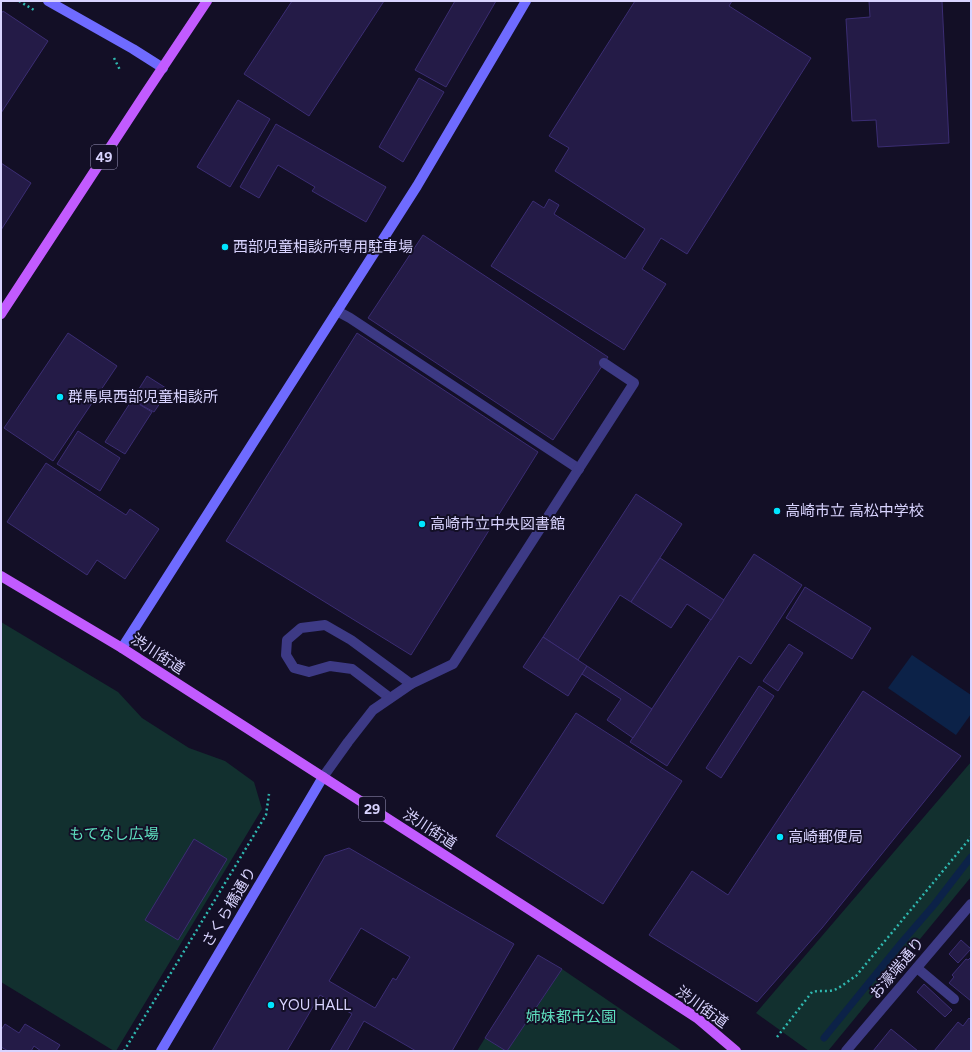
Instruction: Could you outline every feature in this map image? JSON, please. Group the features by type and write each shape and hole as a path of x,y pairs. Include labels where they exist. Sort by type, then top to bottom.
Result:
{"main road":[{"name":"49","path":"1,314 207,1"},
{"name":"渋川街道","path":"1,576 122,648 697,1018 736,1051"}],"street":[{"path":"48,1 133,49 163,68"},
{"path":"122,648 417,186 526,1"},
{"path":"337,311 579,469"},
{"path":"323,777 373,710 411,684 453,664 634,383 604,364"},
{"path":"390,698 352,669 330,666 309,672 294,668 286,655 287,640 301,628 325,625 351,640 411,684"},
{"name":"さくら橋通り","path":"161,1051 323,777"},
{"name":"お濠端通り","path":"846,1051 971,904"},
{"path":"917,968 954,999"}],"path":[{"path":"124,1051 266,815 269,794"},
{"path":"777,1037 812,992 835,989 856,976 971,837"}],"green space":[{"name":"もてなし広場","path":"1,622 118,692 142,718 189,748 225,761 254,782 262,809 116,1051 1,982"},
{"path":"971,762 971,877 828,1051 809,1051 756,1013"},
{"name":"姉妹都市公園","path":"562,969 682,1051 507,1051"},
{"name":"姉妹都市公園","path":"485,1038 506,1051 477,1051"}],"water":[{"path":"912,655 971,695 971,714 956,735 888,688"}],"building":[{"path":"292,1 384,1 309,116 244,74"},
{"path":"455,1 496,1 446,87 415,70"},
{"path":"635,1 732,1 729,6 811,58 687,254 661,238 642,269 666,284 624,350 491,266 533,201 544,208 549,199 559,205 554,214 625,259 645,229 555,171 569,148 549,136"},
{"path":"869,1 942,1 949,143 878,147 876,120 852,121 846,19 870,17"},
{"path":"3,11 48,41 1,113 1,14"},
{"path":"419,78 444,92 403,162 379,147"},
{"path":"238,100 270,119 230,187 197,167"},
{"path":"276,124 386,187 366,222 312,191 315,187 278,165 259,198 240,187"},
{"path":"1,163 31,183 1,230"},
{"path":"423,235 608,357 553,440 368,318"},
{"name":"群馬県西部児童相談所","path":"68,333 117,366 53,461 4,428"},
{"path":"357,333 538,452 411,655 226,541"},
{"path":"147,376 169,390 154,412 132,400"},
{"path":"132,400 152,412 125,454 105,442"},
{"path":"78,431 120,458 100,491 57,464"},
{"path":"46,463 126,515 130,509 159,529 125,579 97,560 87,575 7,522"},
{"path":"636,494 682,524 631,602 620,595 578,660 543,637"},
{"path":"754,554 802,585 751,664 739,656 667,766 630,742"},
{"path":"660,558 724,600 711,620 687,604 671,628 631,602"},
{"path":"805,587 871,628 852,659 786,618"},
{"path":"543,637 587,666 568,696 523,667"},
{"path":"789,644 803,653 778,691 763,681"},
{"path":"587,666 652,709 633,738 607,720 621,699 582,674"},
{"path":"759,686 774,696 721,778 706,768"},
{"path":"863,691 961,756 822,928 757,1002 649,935 692,871 728,895"},
{"path":"576,713 682,781 603,904 496,836"},
{"path":"194,839 227,859 178,940 145,920"},
{"path":"349,848 514,944 452,1051 416,1051 364,1021 347,1051 330,1051 352,1014 320,995 287,1051 212,1051 325,856","holes":["361,928 410,957 396,980 393,978 375,1008 329,981"]},
{"path":"961,940 971,949 958,963 949,954"},
{"path":"538,955 562,969 506,1051 485,1038"},
{"path":"971,957 971,1001 949,983 954,977 952,975 966,959 968,960"},
{"path":"924,984 952,1010 945,1017 917,992"},
{"path":"969,1018 971,1020 971,1051 934,1051 958,1022 963,1026"},
{"path":"5,1024 19,1033 25,1024 60,1045 56,1051 41,1051 34,1046 31,1051 8,1051 1,1047 1,1030"},
{"path":"891,1029 918,1051 873,1051"}],"waterway":[{"path":"824,1038 934,905 971,857"}],"place":[{"name":"西部児童相談所専用駐車場","path":"225,247"},
{"name":"群馬県西部児童相談所","path":"60,397"},
{"name":"高崎市立 高松中学校","path":"777,511"},
{"name":"高崎市立中央図書館","path":"422,524"},
{"name":"高崎郵便局","path":"780,837"},
{"name":"YOU HALL","path":"271,1005"}]}
